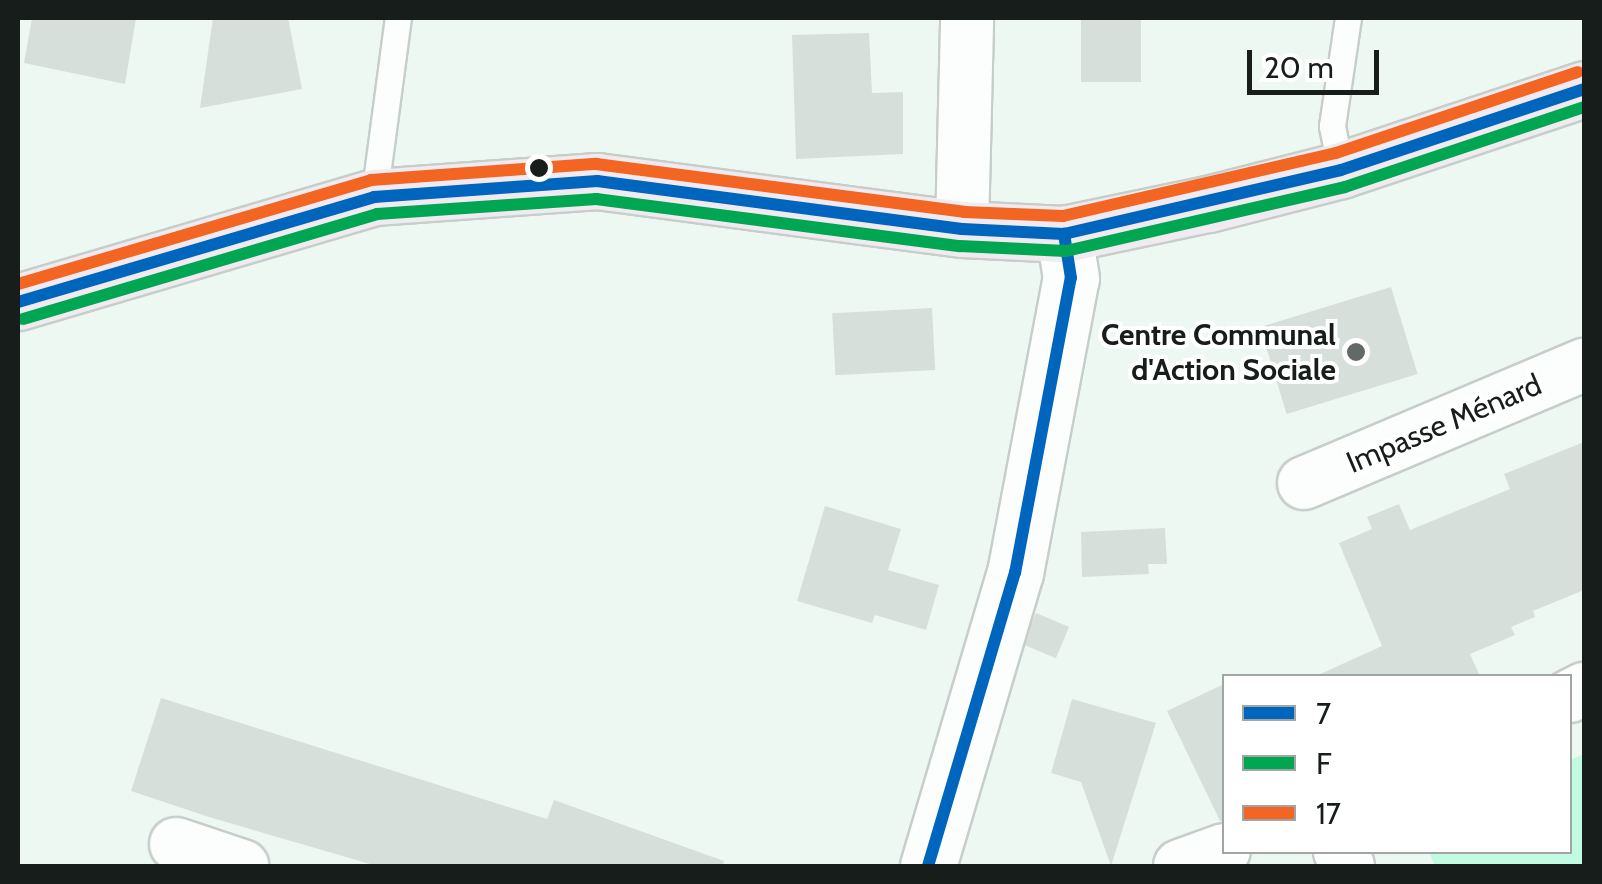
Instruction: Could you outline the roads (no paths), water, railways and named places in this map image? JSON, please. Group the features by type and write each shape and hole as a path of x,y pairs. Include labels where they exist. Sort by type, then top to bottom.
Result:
{"main road":[{"path":"18,302 374,197 597,181 962,229 1064,234 1208,204 1341,170 1584,89"}],"street":[{"path":"962,229 967,18"},
{"path":"928,866 1016,573 1071,278 1064,234"},
{"name":"Impasse Ménard","path":"1304,482 1584,365"},
{"path":"176,844 242,866"},
{"path":"1180,866 1222,851"}],"lane":[{"path":"374,197 398,18"},
{"path":"1341,170 1332,126 1348,18"}],"place":[{"name":"Centre Communal d'Action Sociale","path":"1356,352"}]}
